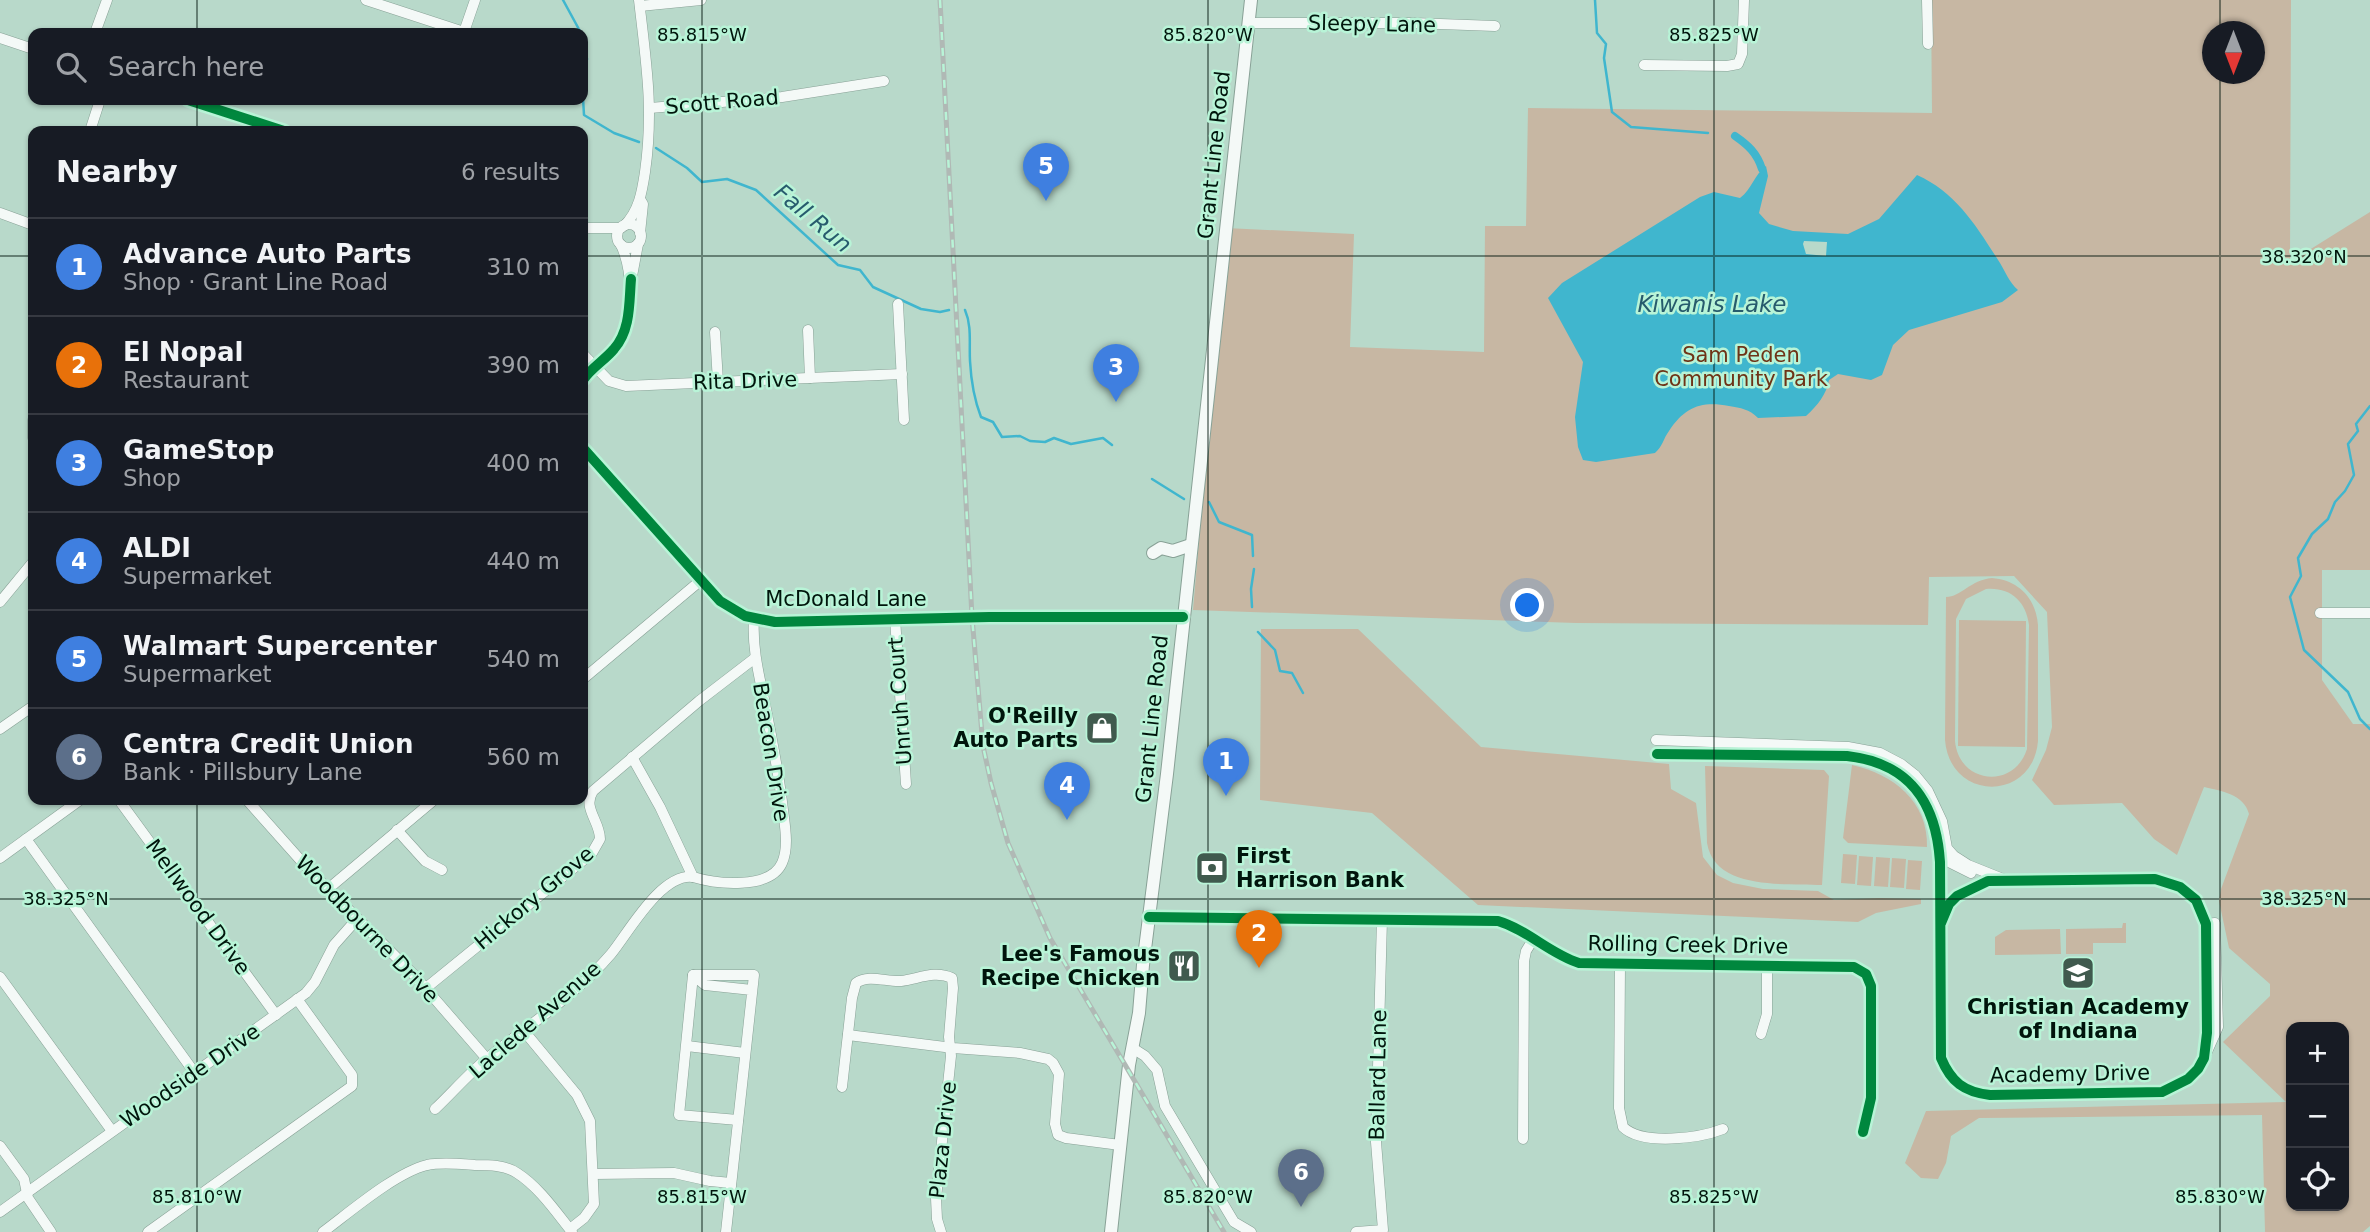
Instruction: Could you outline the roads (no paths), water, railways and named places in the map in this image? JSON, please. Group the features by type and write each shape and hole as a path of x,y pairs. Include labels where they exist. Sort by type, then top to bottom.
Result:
{"main road":[{"name":"Grant Line Road","path":"1111,1232 1129,1065 1134,1049 1167,774 1251,0"},
{"path":"1153,554 1160,549 1173,551 1191,545"}],"street":[{"path":"97,28 107,0"},
{"path":"366,0 450,28"},
{"path":"467,28 475,0"},
{"path":"650,108 639,3 701,0"},
{"path":"1644,65 1738,64 1742,54 1744,0"},
{"path":"1927,0 1928,44"},
{"name":"Sleepy Lane","path":"1248,23 1495,26"},
{"path":"0,38 28,47"},
{"name":"Scott Road","path":"623,227 633,215 640,199 649,138 650,108 782,97 884,81"},
{"path":"92,126 98,105"},
{"path":"203,105 269,126"},
{"name":"Scott Road","path":"639,239 643,204 640,199"},
{"path":"0,214 28,223"},
{"path":"588,228 632,225 639,239 631,279"},
{"path":"588,375 616,346 624,331 631,279 617,235 623,227"},
{"path":"588,230 628,248 639,239"},
{"path":"898,304 904,420"},
{"path":"808,330 810,378"},
{"path":"715,332 718,382"},
{"name":"Rita Drive","path":"588,359 609,381 626,386 902,374"},
{"name":"McDonald Lane","path":"588,454 699,580 728,607 754,619 775,622 895,618 1182,617"},
{"path":"0,602 28,568"},
{"path":"588,675 699,580"},
{"path":"2320,613 2370,613"},
{"name":"Unruh Court","path":"895,618 906,784"},
{"name":"Beacon Drive","path":"693,877 715,882 760,881 773,875 784,859 784,819 778,766 755,658 754,619"},
{"name":"Hickory Grove","path":"426,988 592,853 600,839 600,833 589,805 590,795 632,757 755,658"},
{"path":"0,729 28,709"},
{"path":"1656,740 1848,747 1880,753 1915,775 1928,791 1941,821 1947,848 1954,856 1968,865 2007,881"},
{"name":"Academy Drive","path":"1657,754 1847,756 1877,761 1903,776 1922,798 1931,815 1939,849 1941,1058 1954,1082 1964,1089 1990,1095 2162,1092 2189,1078 2211,1047 2218,1027 2211,924 2196,900 2180,887 2155,879 1988,881 1957,896 1949,904 1941,923"},
{"path":"632,757 660,807 693,877"},
{"path":"0,858 73,805"},
{"name":"Mellwood Drive","path":"123,805 275,1015"},
{"name":"Woodbourne Drive","path":"252,805 328,889 426,988 487,1059"},
{"path":"328,889 424,805"},
{"path":"397,830 425,860 442,870"},
{"path":"26,839 194,1072"},
{"path":"1939,849 1956,867 1974,874 1987,873"},
{"path":"1974,874 1978,878 1976,886"},
{"name":"Laclede Avenue","path":"435,1109 487,1059 587,979 660,891 681,877 693,877"},
{"name":"Rolling Creek Drive","path":"1149,917 1498,921 1574,961 1854,967 1866,974 1869,980 1871,1098 1863,1132"},
{"name":"Woodside Drive","path":"0,1212 313,986 334,945 358,919"},
{"name":"Ballard Lane","path":"1356,1232 1383,1230 1376,1142 1382,919"},
{"path":"1524,1139 1524,961 1526,951 1534,938"},
{"path":"1620,964 1619,1108 1623,1127 1634,1135 1650,1137 1699,1137 1723,1129"},
{"path":"1761,1034 1767,1014 1767,966"},
{"path":"726,1232 754,975 693,975 679,1115 738,1120"},
{"name":"Plaza Drive","path":"842,1087 854,987 860,980 899,981 923,976 950,976 953,982 951,1047 936,1198 941,1232"},
{"path":"0,977 112,1131"},
{"path":"148,1232 352,1086 352,1075 297,999"},
{"path":"323,1232 416,1168 434,1164 500,1166 517,1173 532,1186 571,1230 584,1217 594,1204 591,1128 585,1107 524,1031"},
{"path":"848,1035 1028,1054 1048,1059 1054,1063 1059,1074 1055,1124 1058,1135 1120,1145"},
{"path":"687,1046 745,1053"},
{"path":"1134,1049 1145,1056 1157,1070 1165,1106 1234,1222 1251,1232"},
{"path":"0,1146 24,1179 36,1212 51,1232"},
{"path":"594,1174 674,1173 731,1183"}],"water":[{"name":"Kiwanis Lake","path":"1766,166 1768,176 1759,213 1769,224 1793,231 1848,234 1879,219 1917,175 1944,191 1965,212 2018,290 2002,302 1909,330 1893,345 1882,375 1871,380 1838,374 1829,380 1821,400 1806,416 1758,418 1737,407 1702,405 1681,416 1655,453 1596,462 1583,460 1578,447 1575,417 1583,362 1548,298 1562,283 1700,197 1714,192 1740,198"}],"waterway":[{"name":"Fall Run","path":"563,0 578,28"},
{"path":"1595,0 1597,33 1606,44 1604,58 1612,112 1631,127 1708,133"},
{"name":"Fall Run","path":"583,105 584,115 614,133 639,142"},
{"path":"1735,136 1752,150 1762,169"},
{"name":"Fall Run","path":"656,148 687,168 702,182 727,179 756,190 838,265 860,270 873,287 921,309 940,312 949,310"},
{"name":"Fall Run","path":"965,310 976,403 981,417 993,422 1002,437 1020,436 1030,441 1045,442 1054,438 1071,444 1103,438 1112,445"},
{"path":"2370,406 2356,424 2358,431 2348,444 2354,475 2335,502 2328,519 2312,534 2298,558 2301,576 2290,597 2304,650 2348,692 2360,719 2370,729"},
{"name":"Fall Run","path":"1152,479 1184,499"},
{"name":"Fall Run","path":"1209,502 1219,522 1252,535 1253,556"},
{"name":"Fall Run","path":"1252,607 1254,569"},
{"name":"Fall Run","path":"1258,632 1275,650 1280,671 1292,673 1303,693"}],"railway":[{"path":"940,0 972,617 983,746 991,783 1008,843 1050,938 1224,1232"}],"place":[{"name":"Walmart Supercenter","path":"1046,201"},
{"name":"GameStop","path":"1116,402"},
{"name":"O'Reilly Auto Parts","path":"1102,728"},
{"name":"Advance Auto Parts","path":"1226,796"},
{"name":"ALDI","path":"1067,820"},
{"name":"First Harrison Bank","path":"1212,868"},
{"name":"Lee's Famous Recipe Chicken","path":"1184,966"},
{"name":"El Nopal","path":"1259,968"},
{"name":"Christian Academy of Indiana","path":"2078,973"},
{"name":"Centra Credit Union","path":"1301,1207"}],"park label":[{"name":"Sam Peden Community Park","path":"1741,367"}]}
